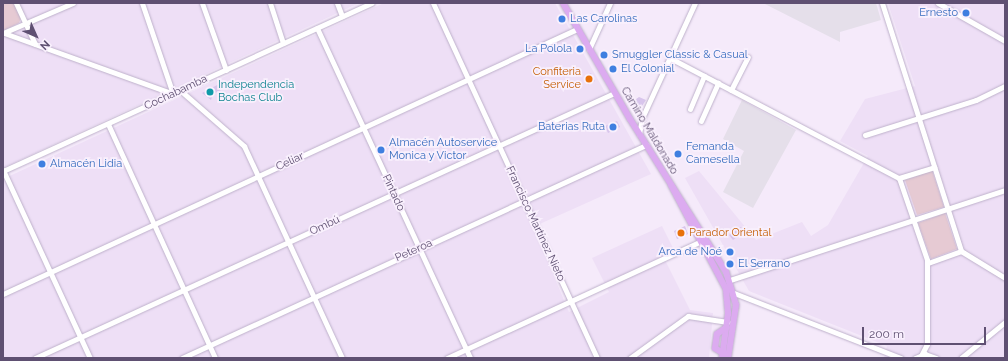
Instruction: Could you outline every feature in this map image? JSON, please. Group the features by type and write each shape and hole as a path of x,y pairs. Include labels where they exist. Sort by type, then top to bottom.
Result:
{"main road":[{"name":"Camino Maldonado","path":"563,3 614,93 730,280 734,293 735,315 725,356"},
{"name":"Camino Maldonado","path":"704,240 726,289 727,324"},
{"path":"725,356 715,350 715,343 718,332 727,324"}],"street":[{"path":"16,3 35,44"},
{"path":"3,33 73,3"},
{"path":"142,3 173,94"},
{"path":"202,3 226,70"},
{"path":"270,3 284,43"},
{"path":"337,3 342,16"},
{"name":"Cochabamba","path":"3,171 371,3"},
{"name":"Francisco Martínez Nieto","path":"433,3 524,202 572,301 597,358"},
{"path":"588,49 610,3"},
{"path":"639,134 642,118 695,3"},
{"path":"882,3 961,251 1005,278"},
{"path":"938,3 1005,41"},
{"name":"Pintado","path":"317,28 470,358"},
{"name":"Celiar","path":"3,294 578,29"},
{"path":"3,33 173,94"},
{"path":"731,90 748,57"},
{"path":"670,58 899,178 928,263 927,344 921,357"},
{"path":"690,109 704,76"},
{"path":"701,121 718,83"},
{"path":"865,135 976,100 1005,86"},
{"path":"181,90 241,142 342,358"},
{"name":"Ombú","path":"35,358 614,93"},
{"path":"630,119 642,118"},
{"path":"108,124 215,358"},
{"name":"Peteroa","path":"182,358 314,296 524,202 646,145"},
{"path":"899,178 934,167"},
{"path":"3,171 90,358"},
{"path":"730,280 1005,190"},
{"path":"446,358 704,240"},
{"path":"928,263 961,251"},
{"path":"734,293 901,358"},
{"path":"630,358 688,316 727,324"},
{"path":"961,358 1005,322"},
{"path":"915,358 934,357 927,344"}],"shaded area":[{"path":"3,3 359,3 3,168"},
{"path":"3,3 14,3 21,18 19,23 3,31"},
{"path":"384,3 555,3 651,174 533,227 569,312 609,292 592,258 662,226 674,250 663,256 690,310 713,313 709,358 3,358 3,179"},
{"path":"763,3 876,3 881,20 840,32 840,42"},
{"path":"888,3 1005,3 1005,358 884,358 887,346 749,291 685,178 699,171 756,240 802,222 811,236 828,225 868,156 840,141 865,99 915,86"},
{"path":"742,100 796,130 753,208 723,192 744,151 723,139"},
{"path":"932,170 944,207 917,215 905,180"},
{"path":"945,213 957,249 931,259 918,223"}],"building":[{"name":"Confiteria Service","path":"591,73 595,81 588,85 584,76"},
{"name":"Independencia Bochas Club","path":"219,84 221,90 213,94 211,100 202,93"},
{"path":"639,97 646,100 638,112 632,102"},
{"name":"Baterias Ruta","path":"617,121 620,127 608,133 605,126"},
{"name":"Parador Oriental","path":"685,226 688,234 677,239 674,231"},
{"path":"741,227 744,232 733,240 729,235"}],"place":[{"name":"Ernesto","path":"966,13"},
{"name":"Las Carolinas","path":"562,19"},
{"name":"La Polola","path":"580,49"},
{"name":"Smuggler Classic & Casual","path":"604,55"},
{"name":"El Colonial","path":"613,69"},
{"name":"Confiteria Service","path":"589,79"},
{"name":"Independencia Bochas Club","path":"210,92"},
{"name":"Baterias Ruta","path":"613,127"},
{"name":"Almacén Autoservice Monica y Victor","path":"381,150"},
{"name":"Femanda Camesella","path":"678,154"},
{"name":"Almacén Lidia","path":"42,164"},
{"name":"Parador Oriental","path":"681,233"},
{"name":"Arca de Noé","path":"730,252"},
{"name":"El Serrano","path":"730,264"}]}
